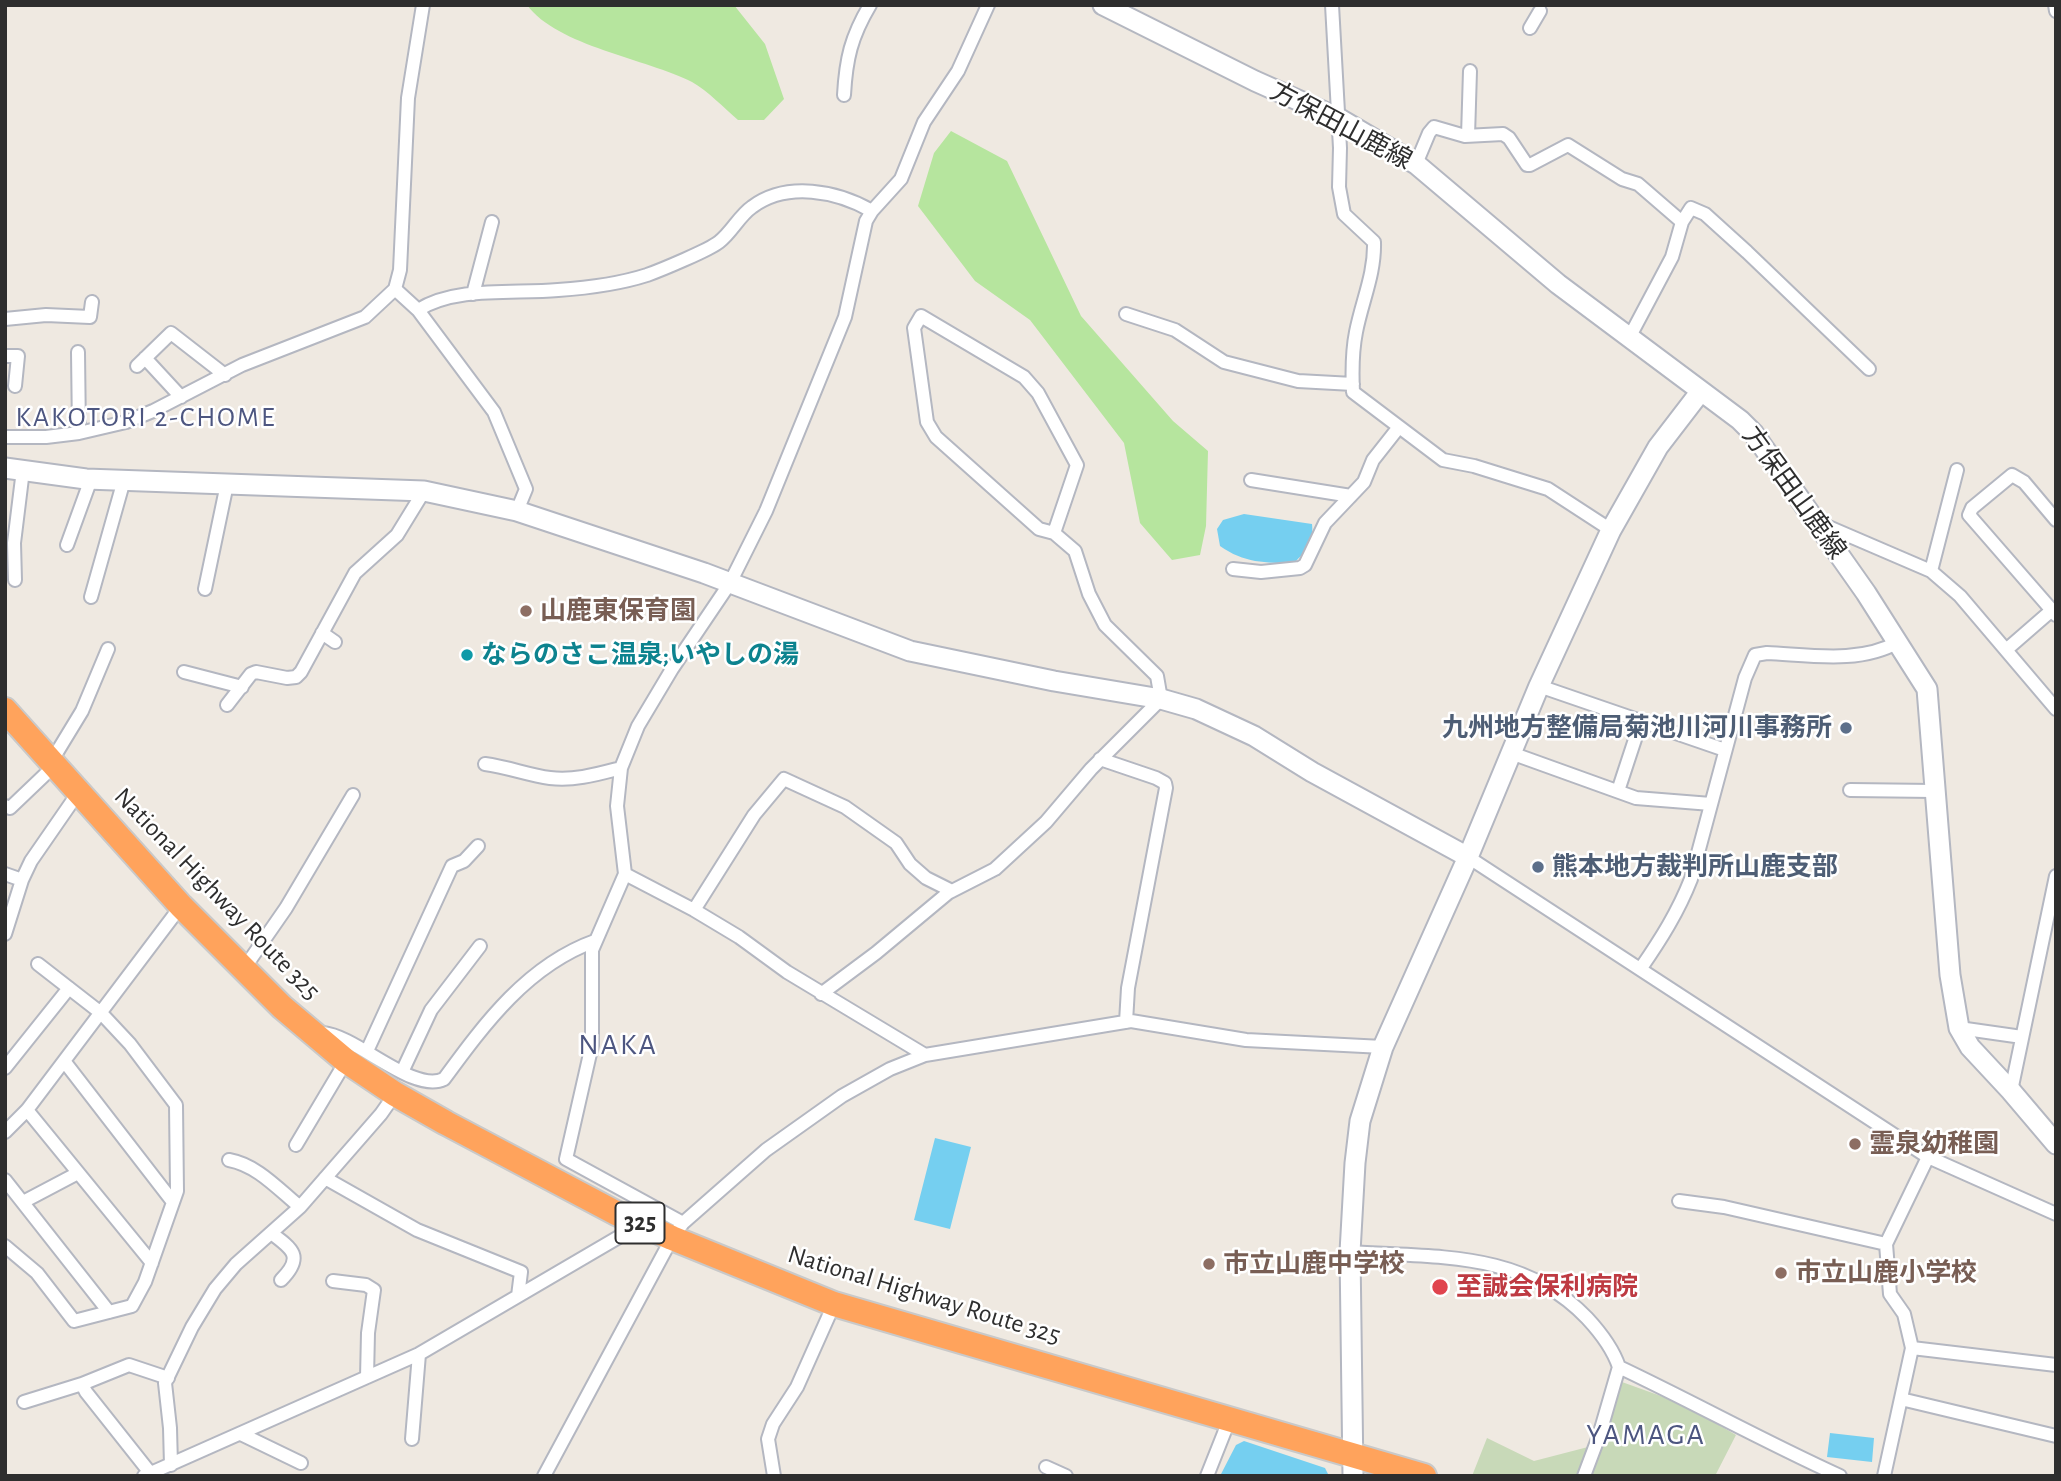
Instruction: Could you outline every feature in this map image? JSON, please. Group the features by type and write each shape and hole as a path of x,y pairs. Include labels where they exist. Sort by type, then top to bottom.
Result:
{"highway":[{"name":"National Highway Route 325","path":"5,710 181,906 282,1007 317,1036 357,1056 548,1178 641,1224 677,1231 834,1304 1230,1418 1353,1466 1424,1476"}],"street":[{"path":"5,437 79,433 126,422 299,342 365,317 395,289 400,270 408,97 423,5"},
{"path":"844,95 848,49 870,5"},
{"path":"677,1231 566,1158 592,1045 592,950 625,874 617,806 621,768 638,726 665,680 730,583 766,511 845,317 861,238 872,211 901,179 924,122 958,71 988,5"},
{"name":"方保田山鹿線","path":"1103,5 1255,81 1338,118 1416,164 1558,284 1740,420 1754,434 1817,522 1927,689 1950,975 1959,1028 1970,1047 2056,1144"},
{"path":"1332,5 1339,187 1344,214 1374,242 1374,257 1356,331 1351,366 1353,392 1443,460 1474,466 1548,489 1611,530"},
{"path":"2055,5 2056,11"},
{"path":"1530,28 1540,11"},
{"path":"1468,136 1470,71"},
{"path":"1416,164 1434,127 1468,136 1503,134 1509,138 1527,165 1568,145 1622,179 1638,184 1682,222"},
{"path":"418,310 430,302 473,294 557,290 647,275 719,243 751,207 780,193 831,194 851,199 872,211"},
{"path":"1629,338 1671,257 1682,222 1691,208 1705,214 1868,369"},
{"path":"473,294 492,222"},
{"path":"395,289 418,310 494,412 526,489 517,511"},
{"path":"5,318 46,315 90,317 92,302"},
{"path":"1126,314 1175,330 1224,362 1298,381 1353,384"},
{"path":"1054,533 1077,466 1038,393 1024,377 921,316 914,328 927,422 936,437 1039,528 1054,533 1075,551 1089,594 1105,625 1157,676 1161,699"},
{"path":"181,397 141,362 171,333 225,375"},
{"path":"78,352 79,433"},
{"path":"5,356 18,356 15,386"},
{"path":"1353,1466 1350,1252 1360,1121 1382,1047 1468,857 1539,686 1611,530 1658,447 1701,391"},
{"path":"1233,569 1261,572 1300,568 1305,565 1325,523 1364,482 1373,460 1399,427"},
{"path":"15,580 14,469 91,479 424,491 517,511 730,583 910,651 1042,679 1161,699 1196,709 1254,736 1312,772 1468,857 1928,1157 2056,1214"},
{"path":"1931,571 1957,470"},
{"path":"2006,650 2054,613 1969,514 1972,508 2012,475 2024,482 2056,520"},
{"path":"67,545 91,479"},
{"path":"91,597 124,480"},
{"path":"1251,480 1351,496"},
{"path":"205,589 228,484"},
{"path":"227,705 256,672 287,678 296,677 355,573 397,534 424,491"},
{"path":"1817,522 1931,571 1960,596 2056,709"},
{"path":"322,633 335,642"},
{"path":"1641,968 1681,905 1691,879 1745,678 1755,655 1767,653 1844,656 1881,652 1898,642"},
{"path":"5,806 10,808 53,764 82,710 108,649"},
{"path":"184,671 242,687"},
{"path":"1539,686 1725,750"},
{"path":"821,993 876,953 952,891 995,869 1046,822 1100,759 1161,699"},
{"path":"1618,792 1641,721"},
{"path":"1511,753 1636,798 1711,804"},
{"path":"1100,759 1156,778 1165,783 1166,788 1128,988 1126,1022"},
{"path":"485,764 553,778 580,778 621,768"},
{"path":"695,910 754,815 784,779 845,807 896,843 910,864 926,878 952,891"},
{"path":"1850,790 1934,791"},
{"path":"5,934 22,880 31,861 78,793"},
{"path":"243,970 286,908 354,795"},
{"path":"296,1145 357,1056 452,866 464,861 478,846"},
{"path":"5,874 22,880"},
{"path":"625,874 695,910 821,993 925,1055"},
{"path":"2011,1091 2056,876"},
{"path":"5,1132 27,1110 181,906"},
{"path":"398,1083 432,1083 444,1079 477,1033 527,979 572,949 595,941"},
{"path":"157,1472 170,1428 165,1383 191,1327 215,1289 236,1264 300,1207 381,1114 431,1010 480,946"},
{"path":"5,1246 37,1273 74,1321 132,1306 152,1263 177,1191 176,1105 130,1044 101,1013 38,964"},
{"path":"5,1068 68,988"},
{"path":"544,1476 677,1231 766,1150 842,1096 890,1069 925,1055 1132,1021 1246,1040 1382,1047"},
{"path":"1959,1028 2022,1037"},
{"path":"64,1061 173,1202"},
{"path":"27,1110 152,1263"},
{"path":"1884,1476 1912,1348 1904,1314 1890,1294 1886,1244 1928,1157"},
{"path":"229,1160 255,1170 300,1207"},
{"path":"23,1202 78,1173"},
{"path":"325,1178 417,1230 521,1272 518,1296"},
{"path":"5,1180 109,1312"},
{"path":"1679,1201 1724,1207 1886,1244"},
{"path":"157,1472 419,1354 641,1224"},
{"path":"271,1233 291,1248 295,1258 281,1280"},
{"path":"1350,1252 1473,1260 1523,1274 1558,1291 1576,1307 1595,1326 1616,1357 1619,1367 1584,1476"},
{"path":"333,1281 366,1285 374,1290 367,1377"},
{"path":"774,1476 768,1439 773,1424 797,1387 834,1304"},
{"path":"1912,1348 2056,1365"},
{"path":"412,1439 419,1354"},
{"path":"24,1402 82,1384 129,1365 168,1378"},
{"path":"1619,1367 1840,1476"},
{"path":"82,1384 86,1392 157,1472"},
{"path":"1901,1399 2056,1436"},
{"path":"1207,1476 1230,1418"},
{"path":"241,1434 301,1463"},
{"path":"1046,1467 1066,1476"}],"green space":[{"path":"527,5 734,5 765,44 784,99 764,120 738,120 692,82 559,31"},
{"path":"951,131 1007,161 1081,316 1173,421 1208,451 1206,526 1200,555 1172,560 1140,523 1124,443 1030,320 975,281 918,206 934,153"},
{"path":"1622,1382 1683,1404 1736,1435 1715,1476 1591,1476"},
{"path":"1487,1438 1534,1461 1588,1447 1578,1476 1472,1476"}],"water":[{"path":"1244,514 1312,524 1309,546 1294,563 1255,561 1229,552 1220,546 1217,529 1223,520"},
{"path":"935,1138 971,1147 950,1229 914,1220"},
{"path":"1830,1433 1874,1438 1872,1462 1827,1457"},
{"path":"1244,1441 1325,1468 1329,1476 1220,1476 1236,1445"}],"place":[{"name":"山鹿東保育園","path":"526,611"},
{"name":"ならのさこ温泉;いやしの湯","path":"467,655"},
{"name":"九州地方整備局菊池川河川事務所","path":"1846,728"},
{"name":"熊本地方裁判所山鹿支部","path":"1538,867"},
{"name":"霊泉幼稚園","path":"1855,1144"},
{"name":"市立山鹿中学校","path":"1209,1264"},
{"name":"市立山鹿小学校","path":"1781,1273"},
{"name":"至誠会保利病院","path":"1440,1287"}],"district":[{"name":"KAKOTORI 2-CHOME","path":"146,418"},
{"name":"NAKA","path":"618,1045"},
{"name":"YAMAGA","path":"1646,1435"}]}
